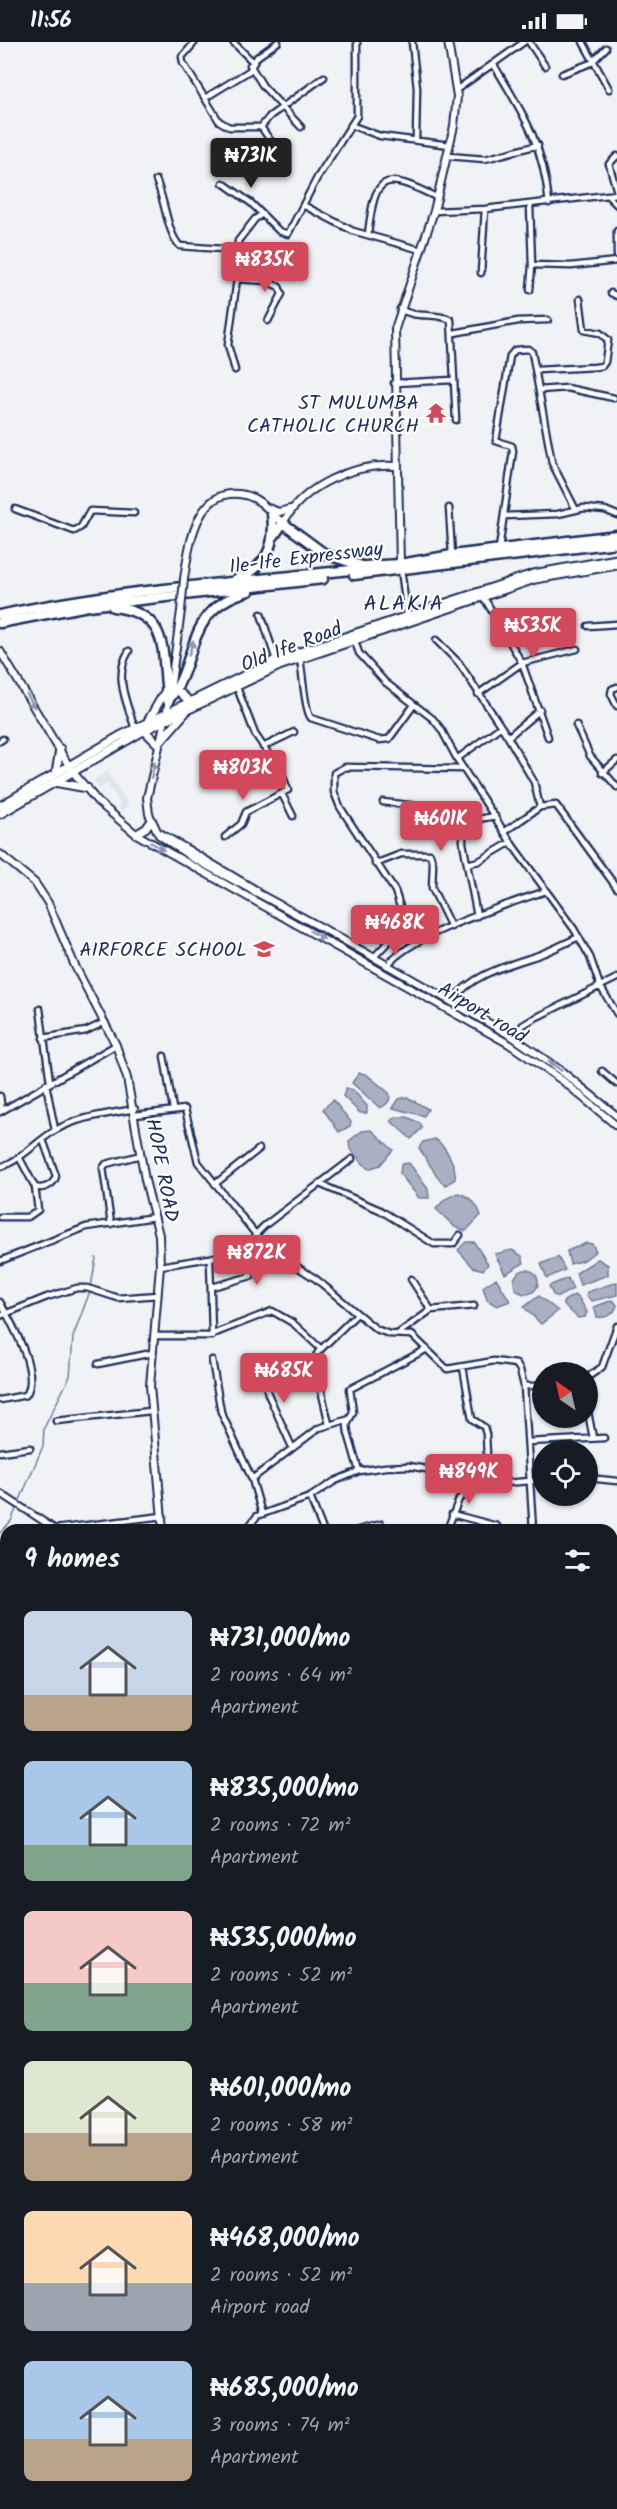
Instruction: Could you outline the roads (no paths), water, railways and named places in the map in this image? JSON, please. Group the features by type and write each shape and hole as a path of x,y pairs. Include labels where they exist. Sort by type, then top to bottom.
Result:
{"highway":[{"path":"269,510 274,536"},
{"path":"213,585 252,572 270,552 274,536 283,523 325,554 365,566"},
{"name":"Ile-Ife Expressway","path":"0,615 59,603 360,569 365,566 400,567 452,555 617,535"},
{"name":"Ile-Ife Expressway","path":"0,623 88,606 281,584 400,567 617,543"},
{"path":"168,701 177,690 193,641 207,618 224,603 241,593 281,584"},
{"path":"88,606 130,609 139,612 152,622 163,644 168,701"}],"main road":[{"path":"400,567 393,342 400,309 434,211 448,156 457,103 448,42"},
{"path":"382,465 396,453"},
{"path":"0,651 71,768 87,788 136,834 146,828 151,821 147,798 166,716 193,527 209,506 220,497 245,495 269,510 283,523 291,509 325,482 343,473 382,465 396,466"},
{"path":"269,510 279,512 291,509"},
{"name":"Old Ife Road","path":"190,704 300,658 533,573 617,559"},
{"name":"Old Ife Road","path":"0,814 54,783 71,768 142,727 276,660 407,615 424,613 535,579 617,565"},
{"path":"159,744 142,727 166,690"},
{"path":"159,744 190,704 177,690"},
{"path":"56,773 60,750"},
{"name":"Old Ife Road","path":"0,806 56,773 71,768"},
{"path":"54,783 87,788"},
{"name":"Airport road","path":"151,821 164,840 191,857 509,1044 562,1081 617,1126"},
{"name":"Airport road","path":"136,834 254,896 324,929 513,1037 560,1070 617,1116"},
{"name":"HOPE ROAD","path":"2,859 34,883 48,903 75,966 116,1045 135,1112 141,1155 156,1217 160,1266 152,1353 152,1411 163,1524"}],"street":[{"path":"195,42 182,57 219,121 229,127 261,127 281,108 324,77"},
{"path":"233,42 252,64 281,108 301,127"},
{"path":"205,98 249,71 252,64 278,42"},
{"path":"223,183 251,202 261,215 279,231 288,234 327,161 353,126 357,116 357,42"},
{"path":"412,42 417,88 416,139"},
{"path":"456,90 524,42"},
{"path":"529,42 546,66"},
{"path":"583,42 609,88"},
{"path":"562,74 591,63 606,48"},
{"path":"494,65 531,126 546,172 549,203"},
{"path":"353,126 380,136 450,145"},
{"path":"261,127 282,157"},
{"path":"448,156 485,159 538,145"},
{"path":"434,211 485,209 608,196 617,193 609,164 617,156"},
{"path":"156,180 165,201 172,238 180,246 237,250"},
{"path":"368,235 375,190 382,183 391,180 412,185 438,198"},
{"path":"608,196 617,205"},
{"path":"303,205 353,231 421,250"},
{"path":"530,205 530,261 532,265 530,290"},
{"path":"481,273 485,209"},
{"path":"235,370 228,345 237,279 238,241 255,219 261,215"},
{"path":"610,260 617,255 617,231"},
{"path":"532,265 571,266 617,261"},
{"path":"237,279 267,281 279,287 282,294 268,321"},
{"path":"611,293 617,296"},
{"path":"537,370 595,367 602,366 605,362 608,340 600,333 584,330 580,299"},
{"path":"400,309 417,316 444,317 451,321 454,333 453,380 456,420"},
{"path":"454,333 518,321 548,320"},
{"path":"499,550 513,451 512,447 496,441 510,356 515,350 528,349 537,370 552,464 575,508"},
{"path":"394,383 453,380"},
{"path":"539,390 567,388 614,398"},
{"path":"449,508 452,555"},
{"path":"504,516 558,514 575,508 605,510 617,514"},
{"path":"15,509 74,531 81,527 90,512 134,513"},
{"path":"400,567 407,615"},
{"path":"483,596 522,663 548,736"},
{"path":"261,615 276,660"},
{"path":"588,626 617,624"},
{"path":"354,639 359,653 371,668 441,729 457,759 504,832 579,937 591,957 600,986 617,1014"},
{"path":"436,640 459,663 508,737 534,782 540,807"},
{"path":"478,694 522,663 577,649"},
{"path":"129,651 123,660 121,684 142,727"},
{"path":"300,658 305,683 307,713 310,718 379,740 389,739 414,705"},
{"path":"225,837 241,824 246,812 288,790 263,747 236,685"},
{"path":"617,687 612,689 611,694 617,706"},
{"path":"508,737 540,710"},
{"path":"576,725 590,756 602,773 617,787"},
{"path":"457,759 500,727"},
{"path":"263,747 294,732"},
{"path":"602,773 617,760"},
{"path":"373,958 391,939 387,929 404,918 395,891 375,864 340,807 334,792 334,773 345,767 464,770"},
{"path":"282,794 293,816"},
{"path":"383,802 443,809 471,820 495,816"},
{"path":"504,832 540,807 556,805 562,810 586,849 617,888"},
{"path":"471,820 470,828 463,835 477,916"},
{"path":"157,831 324,929"},
{"path":"467,864 478,861 511,842"},
{"path":"375,864 401,854 430,854 432,888 451,927"},
{"path":"609,877 617,874"},
{"path":"387,966 410,947 451,927 546,891"},
{"path":"450,1002 469,983 509,963 538,955 579,937"},
{"path":"513,1037 523,1025 533,1019 617,978"},
{"path":"39,1009 56,1130"},
{"path":"43,1038 86,1032 105,1022"},
{"path":"0,1095 1,1111 116,1045"},
{"path":"164,1056 173,1109"},
{"path":"602,1071 617,1084"},
{"path":"0,1167 19,1157 56,1130 97,1115 186,1110 198,1162 265,1246 316,1279 382,1332 412,1335 447,1369 494,1361 510,1362 520,1370 524,1386 533,1524"},
{"path":"35,1187 50,1185 56,1176 43,1140"},
{"path":"215,1184 259,1149"},
{"path":"111,1224 103,1168 106,1164 141,1155"},
{"path":"0,1217 28,1217 36,1214 38,1198 35,1187 19,1157"},
{"path":"251,1248 255,1235 322,1185 352,1159"},
{"path":"322,1185 380,1210 434,1244 453,1244 460,1235"},
{"path":"0,1261 48,1245 86,1227 156,1217"},
{"path":"160,1266 265,1246"},
{"path":"212,1287 251,1276 239,1251"},
{"path":"210,1258 213,1334"},
{"path":"411,1279 431,1310"},
{"path":"0,1316 77,1288 87,1288 118,1298 158,1295"},
{"path":"0,1302 23,1348 30,1385 26,1395 0,1400"},
{"path":"399,1333 431,1310 474,1306"},
{"path":"155,1336 208,1337 272,1311 292,1323 321,1348"},
{"path":"329,1424 314,1360 321,1348 357,1314"},
{"path":"598,1370 602,1367 617,1326"},
{"path":"359,1472 347,1425 353,1412 350,1389 427,1349"},
{"path":"98,1364 152,1353"},
{"path":"213,1360 221,1412 252,1479 262,1514"},
{"path":"261,1365 268,1394 292,1448"},
{"path":"463,1367 472,1419 484,1427 486,1434 488,1479"},
{"path":"524,1386 532,1386"},
{"path":"56,1421 152,1411"},
{"path":"252,1479 319,1428 350,1419"},
{"path":"591,1428 593,1438"},
{"path":"528,1442 604,1438"},
{"path":"0,1452 30,1448"},
{"path":"249,1524 262,1514 310,1497 335,1481 359,1472 409,1466 505,1483 531,1481"},
{"path":"449,1524 472,1476"},
{"path":"598,1479 617,1481"},
{"path":"0,1493 46,1524"},
{"path":"310,1497 321,1524"},
{"path":"452,1514 487,1524"},
{"path":"101,1524 163,1516"}],"water":[{"path":"359,1073 366,1074 389,1093 389,1100 384,1106 380,1108 352,1083"},
{"path":"346,1088 353,1090 367,1106 367,1113 360,1113 343,1096"},
{"path":"407,1097 428,1109 424,1116 393,1108 399,1099"},
{"path":"333,1100 351,1122 350,1126 339,1132 323,1109"},
{"path":"396,1117 407,1117 420,1123 422,1128 411,1139 391,1121"},
{"path":"372,1130 393,1150 380,1165 368,1169 350,1149 349,1141 362,1131"},
{"path":"435,1139 447,1152 454,1169 455,1179 446,1185 441,1182 419,1148 423,1142"},
{"path":"409,1163 428,1189 429,1198 419,1198 400,1174 401,1164"},
{"path":"458,1193 472,1201 481,1215 466,1231 455,1227 436,1209 445,1199"},
{"path":"466,1242 474,1242 488,1264 483,1270 473,1267 458,1250"},
{"path":"586,1243 592,1244 596,1251 584,1260 570,1264 567,1251"},
{"path":"512,1250 522,1256 524,1263 505,1274 495,1254"},
{"path":"558,1257 565,1270 547,1278 541,1264"},
{"path":"598,1259 608,1265 608,1275 580,1285 576,1273"},
{"path":"526,1270 534,1274 538,1282 534,1290 526,1294 518,1290 514,1282 518,1274"},
{"path":"496,1278 510,1301 497,1306 487,1300 483,1287"},
{"path":"568,1278 573,1289 558,1297 553,1295 549,1286"},
{"path":"617,1282 617,1295 592,1301 586,1296 587,1292"},
{"path":"574,1295 579,1298 587,1312 585,1317 578,1318 564,1305 564,1301"},
{"path":"539,1296 558,1311 541,1324 524,1307"},
{"path":"613,1300 617,1305 612,1313 604,1317 597,1317 594,1307"}],"waterway":[{"path":"91,1287 96,1258"},
{"path":"8,1524 43,1446 44,1428 70,1376 73,1337 90,1291"}],"place":[{"name":"ST MULUMBA CATHOLIC CHURCH","path":"436,413"},
{"name":"AIRFORCE SCHOOL","path":"264,949"}],"district":[{"name":"ALAKIA","path":"404,602"}]}
